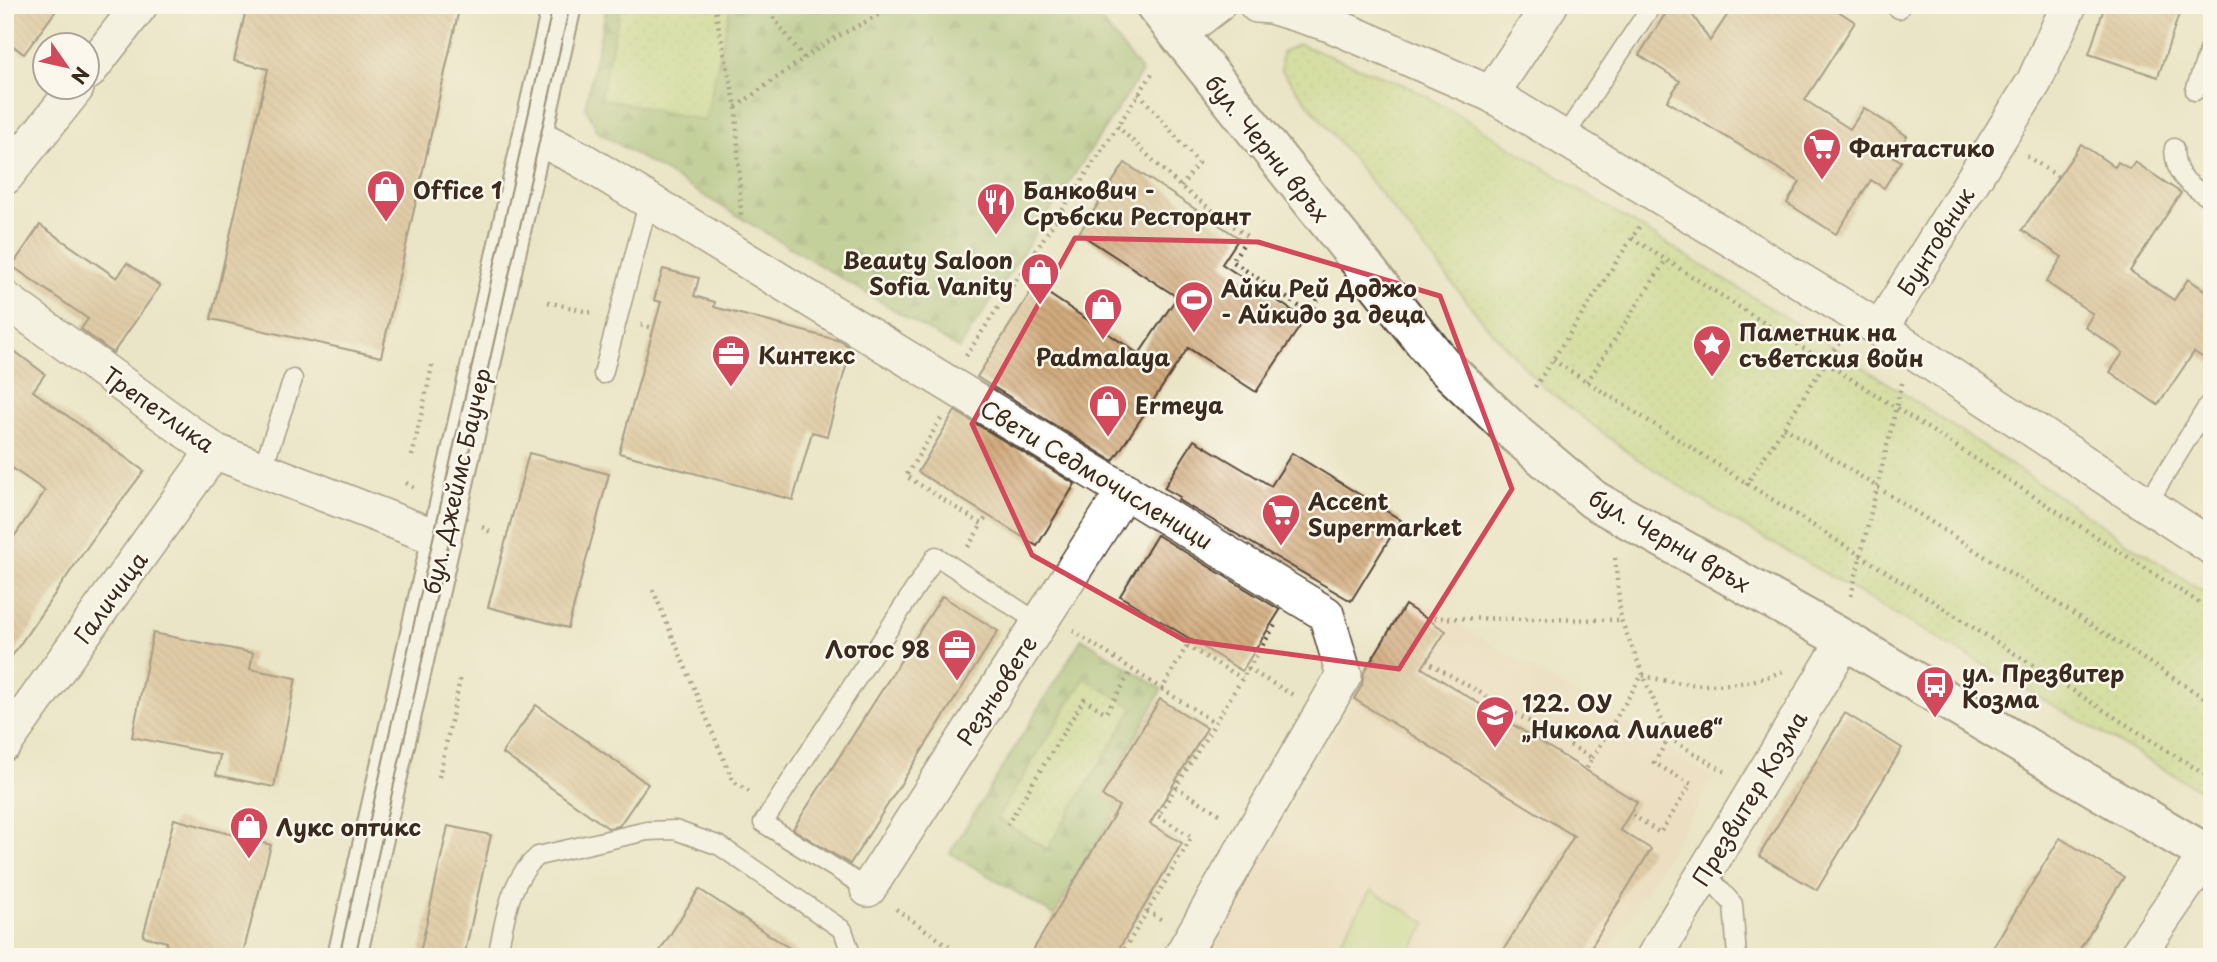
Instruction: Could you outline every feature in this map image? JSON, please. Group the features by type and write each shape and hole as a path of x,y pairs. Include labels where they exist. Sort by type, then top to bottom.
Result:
{"main road":[{"name":"бул. Джеймс Баучер","path":"347,957 562,5"},
{"name":"бул. Черни връх","path":"1155,5 1441,363 1518,436 1594,500 1844,640 2209,855"}],"street":[{"path":"102,54 140,5"},
{"path":"1178,34 1217,5"},
{"path":"1257,5 1343,15 1491,94 1868,322 2212,547"},
{"path":"1491,94 1550,5"},
{"name":"Бунтовник","path":"1868,322 2034,82 2069,5"},
{"path":"5,177 65,102"},
{"name":"Свети Седмочисленици","path":"533,135 582,160 649,200 1326,614 1344,675 1181,957"},
{"name":"Трепетлика","path":"5,299 214,451 443,540"},
{"name":"Галичица","path":"5,743 214,451"},
{"name":"Резньовете","path":"868,889 1125,490"},
{"name":"Презвитер Козма","path":"1654,957 1844,640"},
{"path":"2136,957 2209,855"}],"lane":[{"path":"1564,137 1652,5"},
{"path":"2195,91 2212,41"},
{"path":"2174,148 2175,168 2185,182 2212,200"},
{"path":"603,374 649,200"},
{"path":"262,470 293,379"},
{"path":"2147,504 2212,399"},
{"path":"868,889 763,823 936,556 1043,618"},
{"path":"497,957 513,888 524,867 538,856 647,831 675,830 720,846 843,930 852,957"},
{"path":"1704,873 1733,904 1737,957"}],"path":[{"path":"714,5 736,107 743,257"},
{"path":"764,5 804,58"},
{"path":"736,107 829,41 897,5"},
{"path":"948,383 1154,71"},
{"path":"1139,93 1198,163 1181,187"},
{"path":"1117,126 1181,187 1248,237 1232,261 1309,313 1328,284"},
{"path":"2024,154 2058,177"},
{"path":"1535,387 1659,196"},
{"path":"1632,238 2212,611"},
{"path":"1587,382 1666,260"},
{"path":"1746,485 1826,362 1868,322"},
{"path":"1851,596 1910,349"},
{"path":"1553,360 1860,558 2212,779"},
{"path":"412,456 433,362"},
{"path":"1784,427 2212,703"},
{"path":"923,449 906,476 982,524 987,515"},
{"path":"480,526 494,534"},
{"path":"1615,558 1621,620 1642,675 1669,738 1695,754"},
{"path":"653,590 733,781"},
{"path":"1121,955 1192,837 1158,816 1293,594"},
{"path":"1043,618 1215,723"},
{"path":"1434,618 1621,620"},
{"path":"1162,689 1191,639"},
{"path":"1187,646 1242,678"},
{"path":"1431,664 1592,758"},
{"path":"1248,668 1294,695"},
{"path":"1642,675 1667,682 1725,685 1769,677 1791,668"},
{"path":"1007,825 1084,699 1106,713 1132,670"},
{"path":"439,777 461,675"},
{"path":"1586,770 1642,675"},
{"path":"1630,813 1660,833 1691,784 1654,763 1669,738"},
{"path":"1176,787 1252,834"},
{"path":"868,889 964,957"}],"highlighted area":[{"path":"1075,238 1258,242 1440,296 1512,489 1399,669 1184,640 1032,555 972,424"}],"shaded area":[{"name":"122. ОУ „Никола Лилиев“","path":"1415,598 1715,778 1606,957 1201,957"}],"green space":[{"path":"607,5 1089,5 1142,72 959,349 598,132 585,107"},
{"path":"621,5 731,5 705,121 600,98"},
{"path":"1299,44 1412,88 1472,123 1827,343 2212,598 2212,797 1726,516 1630,454 1541,385 1485,324 1281,70 1282,52"},
{"path":"1082,638 1162,689 1103,796 1119,806 1054,915 950,853","holes":["1085,678 1047,849 997,818"]},
{"path":"1085,678 1134,708 1047,849 997,818"},
{"path":"1371,890 1427,923 1407,957 1331,957"}],"building":[{"path":"5,5 60,5 40,32 32,32 32,43 24,54 5,40"},
{"path":"247,5 460,5 381,357 211,319 268,69 234,61"},
{"path":"1671,5 1686,5 1710,41 1734,5 1829,5 1855,22 1805,100 1850,129 1864,108 1907,136 1894,157 1901,161 1884,188 1871,180 1836,234 1787,203 1800,182 1667,101 1680,81 1639,55"},
{"path":"2105,5 2182,5 2158,77 2089,54"},
{"path":"2081,144 2115,167 2118,162 2130,169 2135,162 2181,193 2130,271 2174,300 2188,279 2212,295 2212,363 2194,352 2158,405 2110,372 2123,353 2085,327 2093,314 2046,282 2062,257 2022,230"},
{"path":"1125,163 1239,238 1222,264 1305,319 1256,392 1188,348 1113,461 977,377 1035,285 1139,354 1177,297 1079,233"},
{"path":"40,225 117,278 127,263 160,286 113,353 81,329 88,319 12,266"},
{"path":"663,269 699,278 694,296 715,302 714,307 840,341 851,348 827,436 812,432 793,500 619,453 661,302 654,300"},
{"path":"5,344 45,374 33,391 144,471 99,530 5,666 5,550 45,491 5,463"},
{"path":"955,411 1075,484 1037,546 918,472"},
{"path":"1194,440 1271,486 1292,453 1401,520 1351,601 1178,500 1180,497 1164,488"},
{"path":"529,453 609,474 568,628 488,607"},
{"path":"1157,535 1280,610 1242,671 1120,596"},
{"path":"942,596 998,631 850,864 793,829"},
{"path":"1405,605 1446,631 1422,668 1637,802 1620,830 1651,849 1585,957 1499,957 1574,836 1354,699 1362,685 1364,672"},
{"path":"153,633 253,653 250,669 296,678 274,787 216,775 220,755 132,737"},
{"path":"1160,699 1207,728 1150,824 1182,843 1114,957 1029,957 1119,806 1102,796"},
{"path":"536,705 648,784 619,826 608,828 502,753"},
{"path":"1845,713 1902,748 1817,890 1759,856"},
{"path":"174,819 271,845 242,957 163,957 167,942 143,936"},
{"path":"448,826 491,835 464,957 419,957"},
{"path":"2060,838 2124,877 2075,957 1987,957"},
{"path":"699,889 803,957 656,957"}],"tram line":[{"path":"339,957 553,5"},
{"path":"355,957 570,5"}],"place":[{"name":"Фантастико","path":"1822,181"},
{"name":"Office 1","path":"386,223"},
{"name":"Банкович - Сръбски Ресторант","path":"996,236"},
{"name":"Beauty Saloon Sofia Vanity","path":"1040,306"},
{"name":"Айки Рей Доджо - Айкидо за деца","path":"1194,334"},
{"name":"Padmalaya","path":"1103,341"},
{"name":"Паметник на съветския войн","path":"1712,378"},
{"name":"Кинтекс","path":"731,388"},
{"name":"Ermeya","path":"1108,438"},
{"name":"Accent Supermarket","path":"1281,547"},
{"name":"Лотос 98","path":"957,682"},
{"name":"ул. Презвитер Козма","path":"1935,719"},
{"name":"122. ОУ „Никола Лилиев“","path":"1495,749"},
{"name":"Лукс оптикс","path":"249,860"}]}
